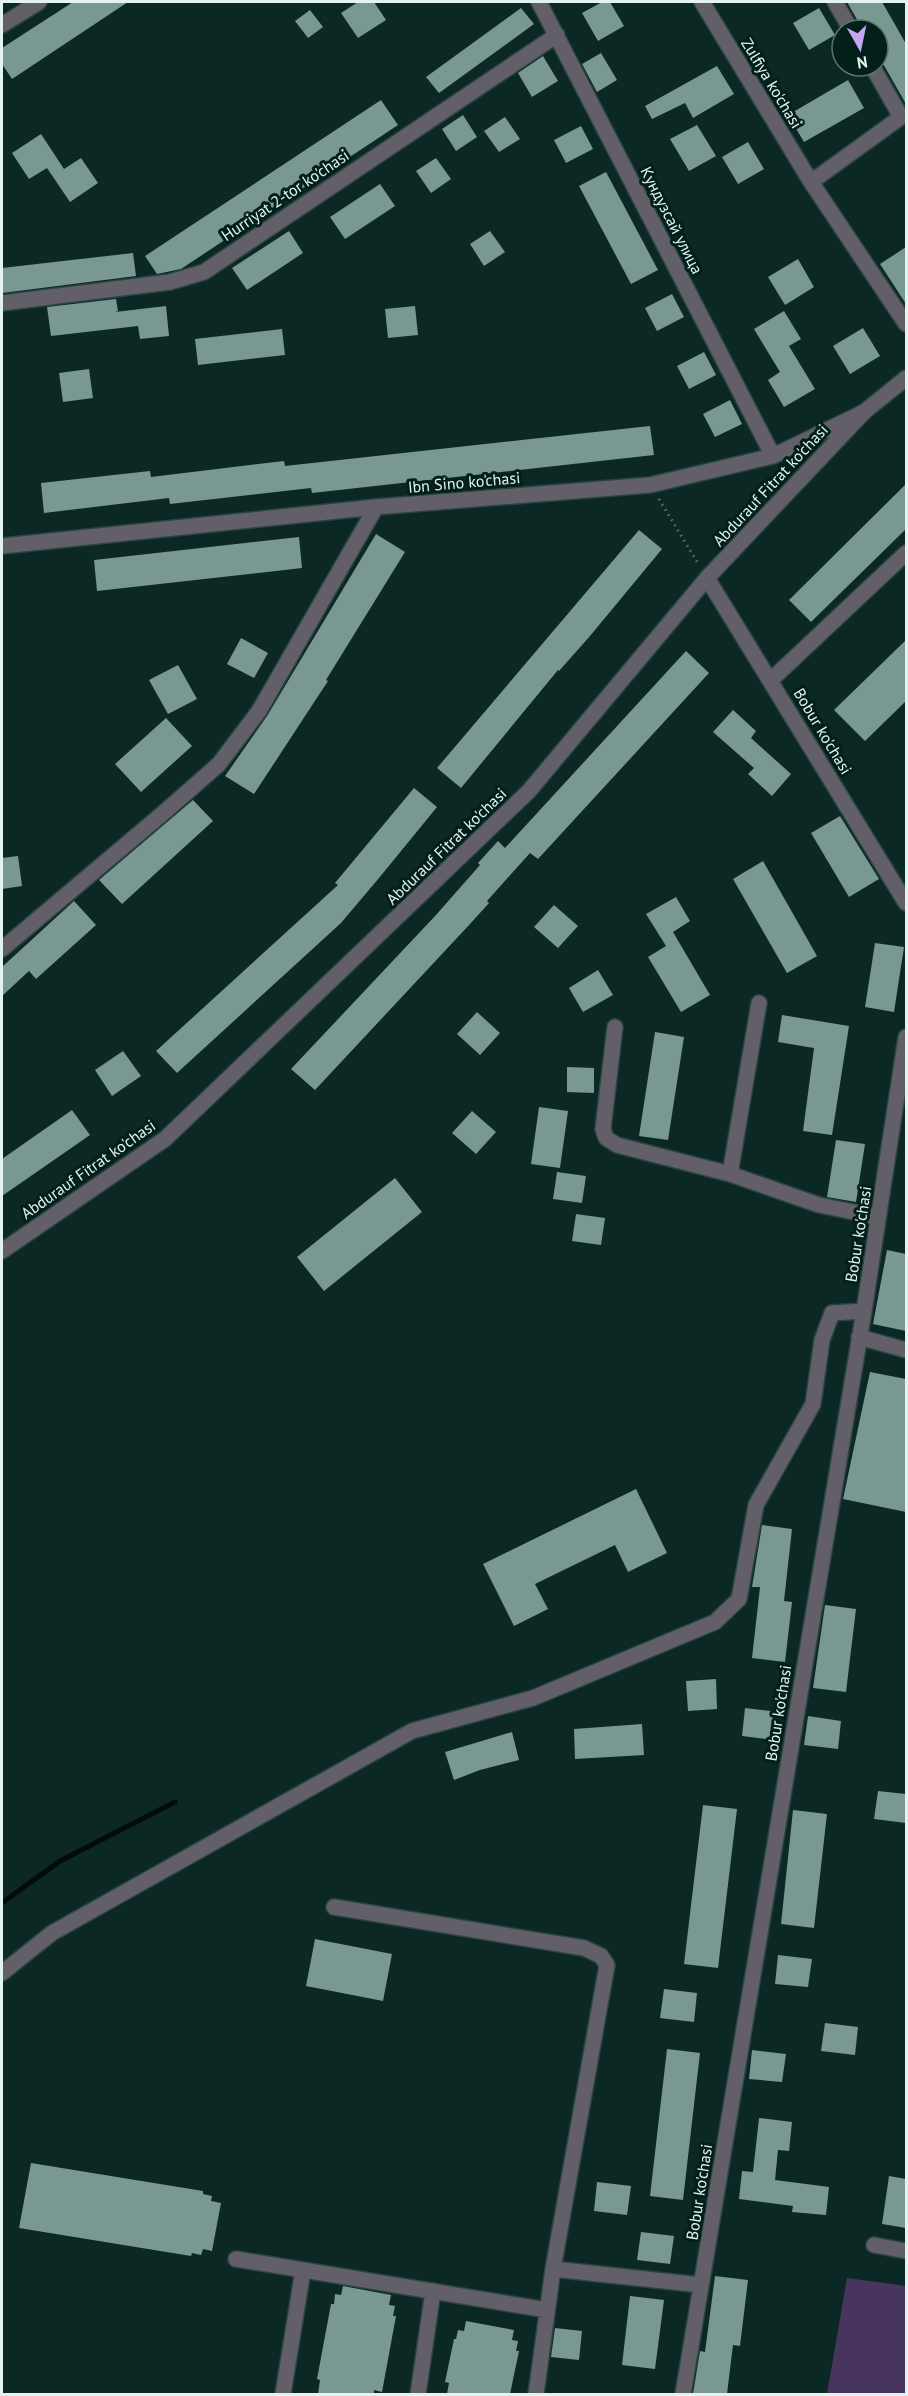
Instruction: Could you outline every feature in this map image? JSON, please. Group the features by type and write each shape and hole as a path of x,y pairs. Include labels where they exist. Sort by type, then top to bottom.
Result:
{"street":[{"path":"2,25 39,2"},
{"name":"Кундузсай улица","path":"539,2 773,456"},
{"name":"Zulfiya ko'chasi","path":"702,2 811,182 906,324"},
{"path":"835,2 844,18"},
{"name":"Hurriyat 2-tor ko'chasi","path":"2,303 170,282 204,272 557,35"},
{"path":"811,182 901,117 879,78"},
{"name":"Ibn Sino ko'chasi","path":"2,546 376,507 650,484 773,456 864,412 906,378"},
{"name":"Abdurauf Fitrat ko'chasi","path":"2,1251 165,1139 529,791 707,579 864,412"},
{"path":"2,949 219,764 259,711 376,507"},
{"path":"771,680 906,553"},
{"name":"Bobur ko'chasi","path":"707,579 906,903"},
{"path":"730,1174 759,1003"},
{"path":"615,1027 603,1129 606,1138 617,1145 730,1174 819,1205 878,1217"},
{"name":"Bobur ko'chasi","path":"683,2394 864,1311 906,1037"},
{"path":"2,1973 52,1932 412,1731 533,1698 715,1622 739,1599 756,1505 813,1404 822,1340 832,1313 864,1311"},
{"path":"859,1337 906,1350"},
{"path":"334,1907 584,1948 601,1956 607,1965 553,2269 536,2394"},
{"path":"874,2245 906,2251"},
{"path":"236,2259 548,2310"},
{"path":"553,2269 701,2285"},
{"path":"283,2394 303,2270"},
{"path":"418,2394 433,2291"}],"path":[{"path":"650,484 707,579"}],"shaded area":[{"path":"847,2278 906,2286 906,2394 827,2394"}],"building":[{"path":"73,2 128,2 12,79 2,64 2,48"},
{"path":"358,2 374,2 386,20 358,38 341,13"},
{"path":"602,2 610,2 624,26 598,41 582,13"},
{"path":"847,2 882,2 906,44 906,104 890,76 890,18 856,18"},
{"path":"521,8 534,24 439,93 426,77"},
{"path":"819,8 830,27 830,38 809,50 793,23"},
{"path":"310,10 323,27 308,38 295,21"},
{"path":"601,53 617,80 597,92 582,64"},
{"path":"543,56 558,81 532,97 518,73"},
{"path":"717,66 734,94 693,118 685,103 652,119 645,106"},
{"path":"848,80 864,108 804,142 788,115"},
{"path":"381,100 398,125 181,269 157,274 145,256"},
{"path":"463,115 477,137 456,151 442,129"},
{"path":"505,117 520,139 499,152 484,131"},
{"path":"697,125 716,156 689,171 670,139"},
{"path":"581,126 593,149 566,163 554,140"},
{"path":"41,134 64,169 81,158 98,183 70,202 47,168 29,179 12,153"},
{"path":"748,142 764,169 738,184 722,157"},
{"path":"436,158 451,179 431,193 416,171"},
{"path":"606,172 658,270 631,284 579,186"},
{"path":"380,184 395,206 345,239 330,217"},
{"path":"289,231 303,253 247,290 232,268"},
{"path":"490,231 505,252 484,266 470,244"},
{"path":"906,247 906,304 880,264"},
{"path":"133,253 136,276 2,293 2,268"},
{"path":"798,259 814,287 785,305 768,277"},
{"path":"672,294 684,317 657,331 645,308"},
{"path":"116,299 118,311 115,312 166,306 169,336 140,339 138,326 51,336 47,307"},
{"path":"415,306 418,335 388,338 385,309"},
{"path":"784,311 801,339 789,346 815,389 784,407 768,380 780,372 754,329"},
{"path":"863,328 880,356 850,374 833,346"},
{"path":"282,329 285,355 198,365 195,339"},
{"path":"704,352 716,375 689,389 677,366"},
{"path":"89,369 93,398 63,402 59,373"},
{"path":"730,400 742,424 715,437 703,414"},
{"path":"650,426 654,455 312,493 311,488 170,504 169,498 44,513 41,483 150,471 151,477 284,461 285,466"},
{"path":"906,484 906,529 811,622 789,600"},
{"path":"639,530 662,549 461,788 437,768"},
{"path":"376,534 405,552 326,680 328,681 254,794 225,776 267,716"},
{"path":"299,537 302,568 97,591 94,560"},
{"path":"241,638 268,653 254,678 227,664"},
{"path":"906,640 906,701 865,741 834,710"},
{"path":"686,651 709,673 538,859 530,853 487,901 489,903 470,924 315,1090 291,1069 436,915 498,841 505,848"},
{"path":"178,665 197,699 168,714 149,680"},
{"path":"733,710 756,731 751,738 791,774 772,796 748,774 754,768 713,732"},
{"path":"166,718 192,746 141,792 115,764"},
{"path":"414,788 437,807 379,878 341,923 177,1073 156,1051 338,885 335,883"},
{"path":"193,800 213,821 122,904 99,880"},
{"path":"840,816 879,879 849,897 811,833"},
{"path":"18,856 22,886 2,889 2,858"},
{"path":"763,861 817,956 787,973 733,879"},
{"path":"676,897 690,921 673,932 710,995 681,1012 648,957 666,946 646,914"},
{"path":"74,901 96,925 36,979 29,971 2,996 2,967"},
{"path":"554,905 578,926 558,948 534,927"},
{"path":"875,943 904,947 894,1012 865,1007"},
{"path":"598,970 613,995 583,1012 569,988"},
{"path":"477,1012 500,1033 480,1055 457,1034"},
{"path":"782,1015 849,1026 832,1135 803,1131 814,1048 778,1042"},
{"path":"655,1032 684,1037 668,1140 639,1136"},
{"path":"123,1051 141,1076 112,1096 95,1070"},
{"path":"567,1067 594,1068 594,1093 567,1092"},
{"path":"539,1107 568,1111 560,1168 531,1164"},
{"path":"72,1110 90,1135 2,1196 2,1159"},
{"path":"472,1111 496,1132 476,1154 452,1133"},
{"path":"836,1140 865,1144 856,1202 827,1197"},
{"path":"557,1172 586,1176 582,1203 553,1199"},
{"path":"395,1178 422,1212 324,1291 297,1257"},
{"path":"576,1214 605,1218 601,1245 572,1241"},
{"path":"887,1250 906,1254 906,1331 873,1324"},
{"path":"870,1372 906,1379 906,1512 843,1499"},
{"path":"636,1489 667,1553 628,1572 615,1545 535,1584 548,1609 514,1626 483,1564"},
{"path":"762,1525 792,1529 784,1601 792,1602 785,1662 752,1658 760,1587 752,1587"},
{"path":"825,1605 856,1609 846,1692 813,1688"},
{"path":"716,1679 717,1709 688,1711 686,1681"},
{"path":"745,1708 779,1712 775,1740 742,1736"},
{"path":"808,1716 841,1721 838,1749 804,1745"},
{"path":"642,1724 644,1755 575,1759 574,1729"},
{"path":"512,1732 519,1760 480,1770 454,1780 445,1752"},
{"path":"878,1791 906,1794 906,1823 874,1819"},
{"path":"703,1805 737,1809 718,1968 684,1964"},
{"path":"793,1810 827,1814 814,1928 781,1924"},
{"path":"315,1939 392,1954 383,2001 306,1986"},
{"path":"778,1955 812,1959 808,1987 775,1984"},
{"path":"664,1989 697,1993 694,2022 660,2018"},
{"path":"825,2023 858,2027 855,2055 821,2051"},
{"path":"667,2049 700,2053 683,2200 650,2196"},
{"path":"752,2050 786,2054 782,2082 749,2079"},
{"path":"759,2118 792,2122 789,2151 778,2150 775,2180 829,2187 826,2215 792,2212 793,2206 739,2199 742,2171 753,2172"},
{"path":"31,2163 203,2191 203,2194 212,2196 211,2201 221,2203 212,2251 203,2249 201,2255 192,2253 191,2256 19,2228"},
{"path":"889,2176 906,2179 906,2228 882,2224"},
{"path":"597,2182 631,2186 627,2215 594,2211"},
{"path":"641,2232 674,2236 670,2264 637,2260"},
{"path":"715,2276 748,2280 740,2346 733,2345 727,2394 693,2394 700,2351 705,2352"},
{"path":"343,2286 391,2295 389,2305 395,2306 393,2316 396,2316 382,2392 374,2390 374,2394 318,2394 320,2380 317,2379 331,2304 334,2304 335,2294 341,2295"},
{"path":"630,2296 664,2300 655,2369 622,2365"},
{"path":"466,2321 514,2330 512,2340 518,2341 516,2351 519,2351 510,2394 447,2394 449,2383 445,2382 454,2339 456,2339 458,2330 464,2331"},
{"path":"555,2328 582,2331 579,2360 551,2357"}],"waterway":[{"path":"2,1903 60,1861 175,1802"}]}
